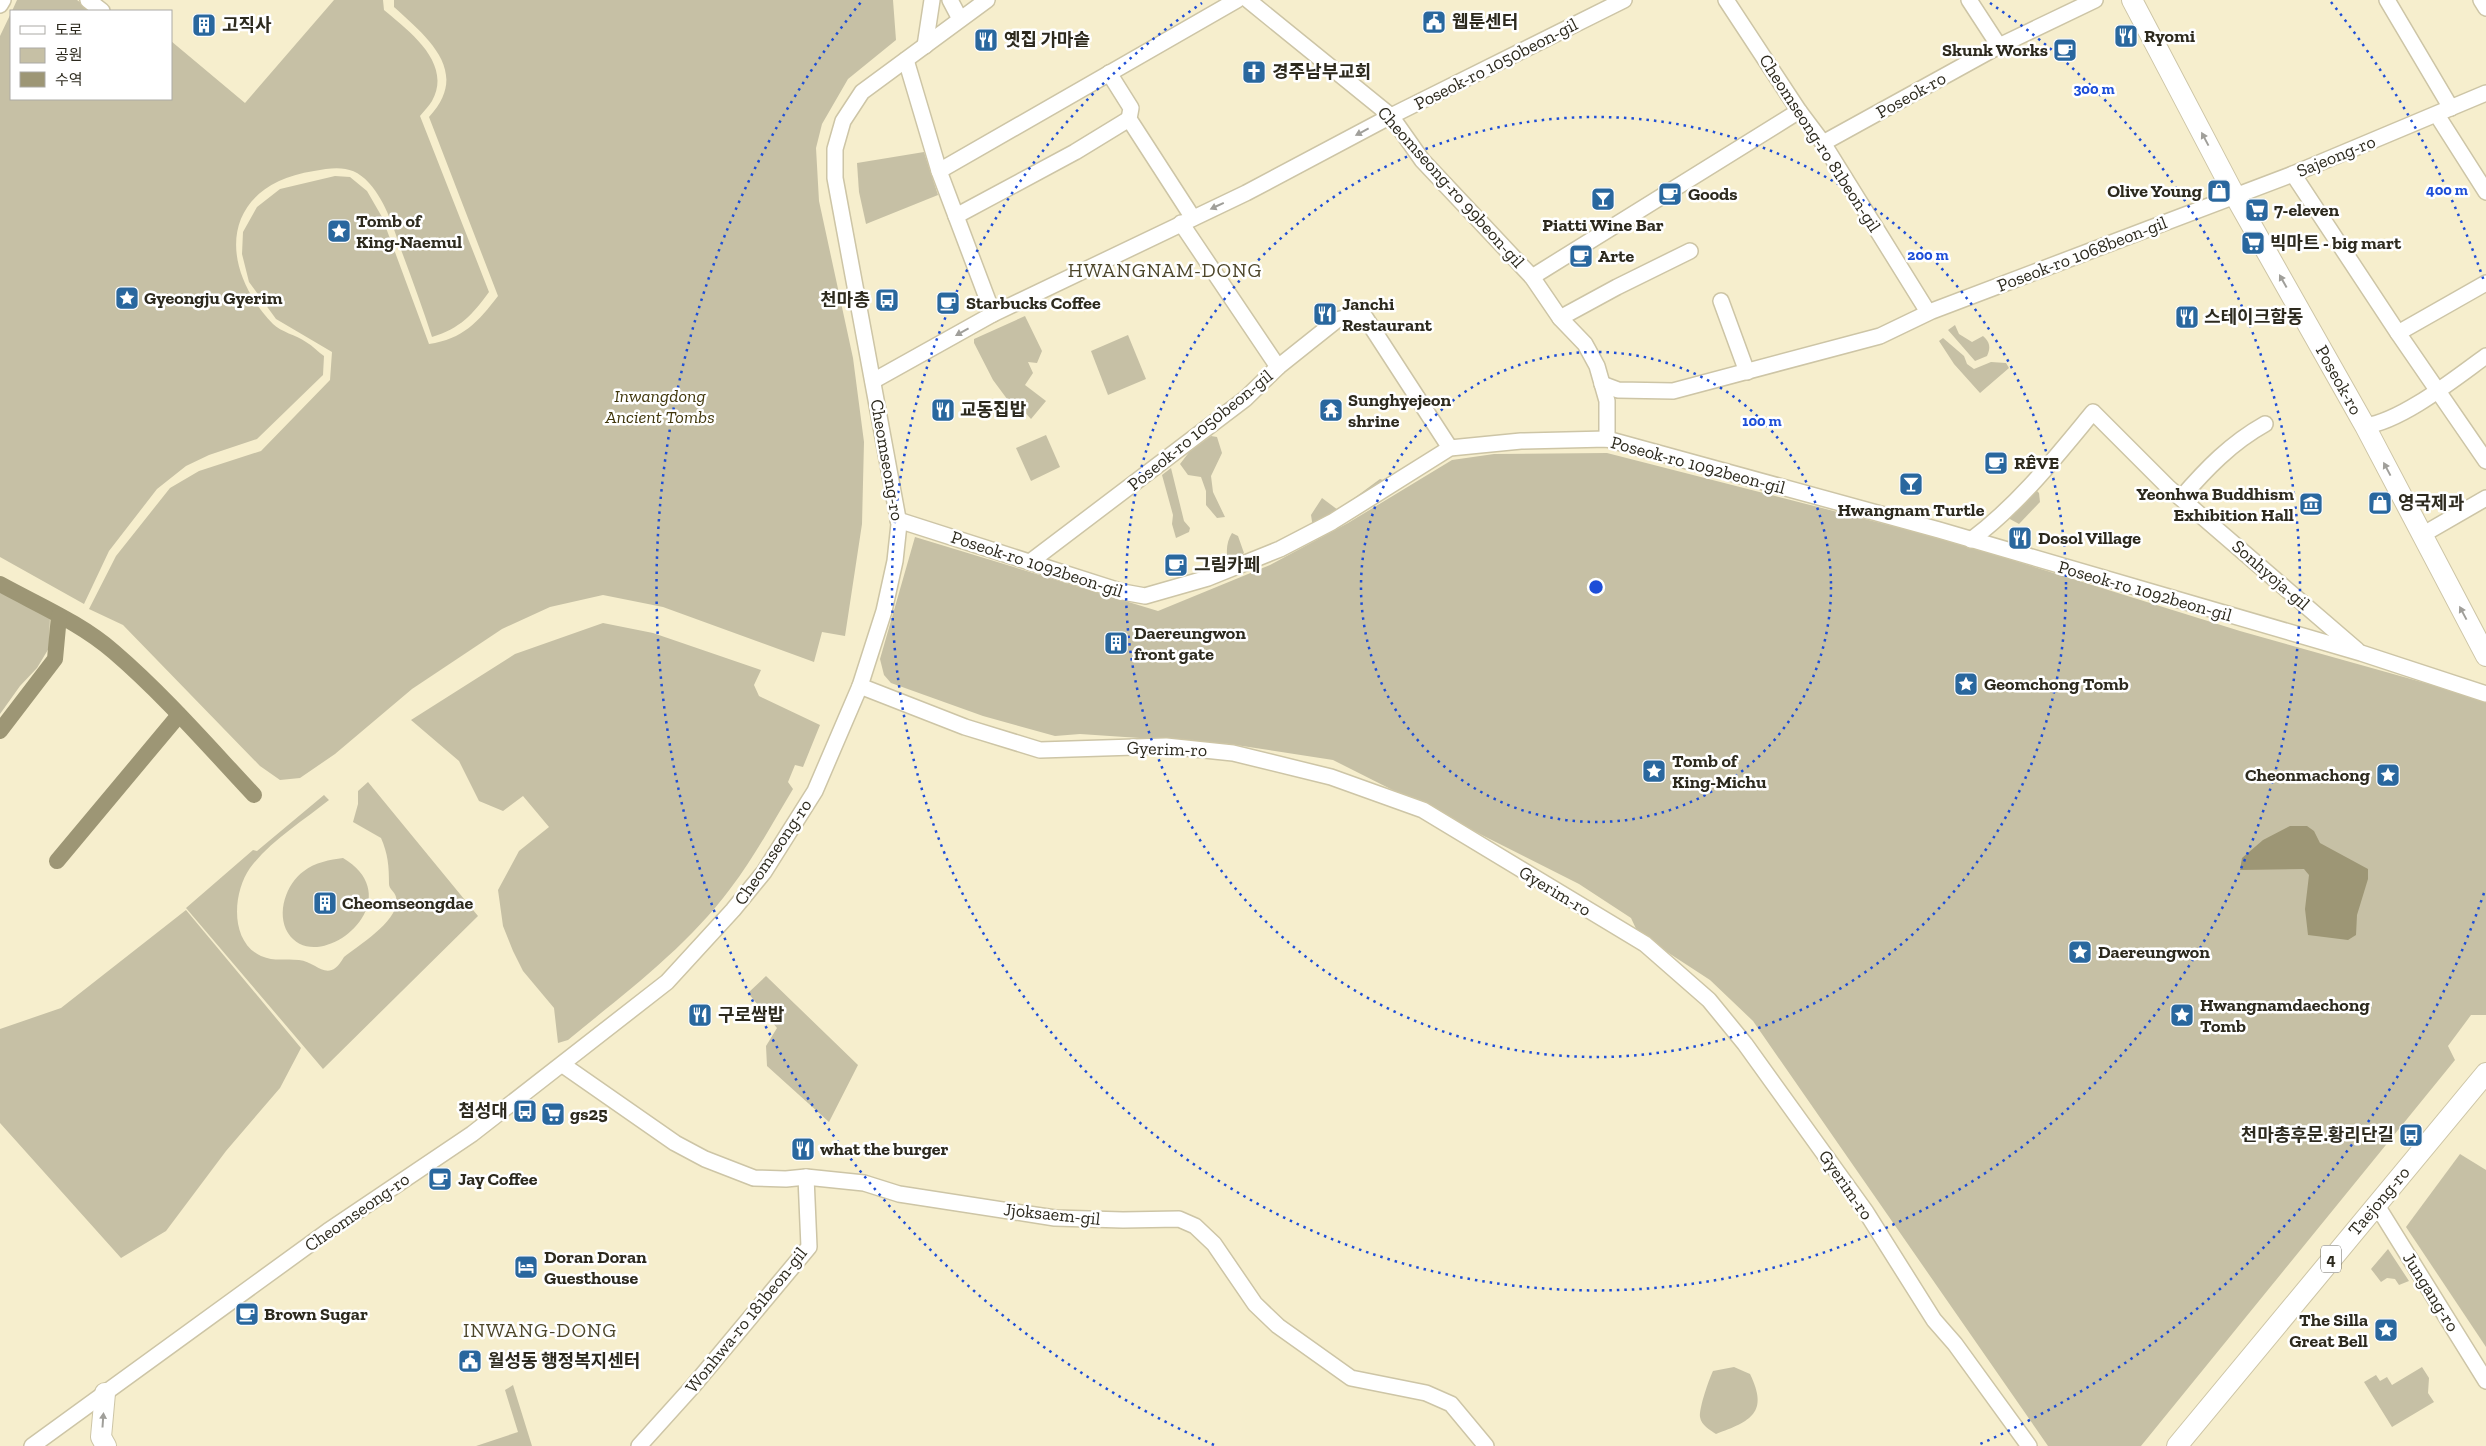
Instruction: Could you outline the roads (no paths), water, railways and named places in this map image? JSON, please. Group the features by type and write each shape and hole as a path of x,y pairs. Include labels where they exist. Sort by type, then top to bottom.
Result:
{"main road":[{"name":"Poseok-ro","path":"2132,0 2235,196 2364,426 2486,656"},
{"name":"Taejong-ro","path":"2177,1446 2486,1073"},
{"path":"105,1393 101,1438 106,1446"}],"street":[{"path":"0,5 3,0"},
{"path":"88,0 101,10"},
{"path":"925,46 932,0"},
{"path":"950,0 960,19"},
{"name":"Cheomseong-ro","path":"32,1446 328,1231 472,1134 563,1065 668,982 734,910 758,880 815,791 860,686 884,611 895,561 898,520 835,178 835,149 843,121 862,92 987,0"},
{"path":"939,172 1237,0"},
{"name":"Cheomseong-ro 99beon-gil","path":"1248,0 1391,116 1422,160 1532,276 1560,318 1585,344 1597,366 1607,401 1607,439"},
{"name":"Poseok-ro 1050beon-gil","path":"873,381 993,314 1246,193 1391,116 1624,0"},
{"name":"Cheomseong-ro 81beon-gil","path":"1726,0 1798,111 1822,144 1928,312"},
{"path":"1969,0 1999,46"},
{"name":"Poseok-ro","path":"1822,144 1999,46 2095,0"},
{"path":"2388,0 2486,192"},
{"path":"2481,0 2486,8"},
{"path":"906,60 939,172 993,314"},
{"path":"1109,73 1130,108 1129,119 1187,220"},
{"name":"Sajeong-ro","path":"2235,196 2293,174 2486,93"},
{"path":"1532,276 1798,111"},
{"path":"956,216 1075,152 1129,119"},
{"path":"2293,174 2398,334 2439,390 2486,461"},
{"name":"Poseok-ro 1068beon-gil","path":"1602,384 1618,390 1673,391 1747,372 1810,352 1880,336 1928,312 2235,196"},
{"name":"Poseok-ro 1050beon-gil","path":"1030,562 1245,399 1278,367 1187,220"},
{"path":"1560,318 1690,251"},
{"path":"2398,334 2486,283"},
{"path":"1721,301 1747,372"},
{"path":"1278,367 1337,320 1356,315 1365,317 1450,448"},
{"path":"2364,426 2379,424 2439,390 2486,356"},
{"name":"Sonhyoja-gil","path":"1971,540 1998,520 2035,482 2093,412 2181,498 2361,653"},
{"path":"2181,498 2201,475 2240,439 2265,424"},
{"name":"Poseok-ro 1092beon-gil","path":"898,520 1122,592 1145,596 1208,578 1280,550 1332,522 1450,448 1521,440 1607,439 1971,540 2361,653 2486,694"},
{"path":"2422,535 2486,498"},
{"name":"Gyerim-ro","path":"860,686 965,727 1040,750 1166,746 1233,753 1331,776 1423,810 1645,944 1709,1000 1745,1044 1866,1212 1934,1320 1955,1344 2029,1446"},
{"name":"Jjoksaem-gil","path":"563,1065 675,1143 705,1159 754,1178 786,1179 806,1177 864,1182 899,1194 1055,1218 1179,1219 1195,1226 1214,1244 1255,1304 1278,1326 1351,1378 1426,1393 1451,1404 1486,1446"},
{"name":"Wonhwa-ro 181beon-gil","path":"639,1446 694,1385 809,1247 806,1177"},
{"name":"Jungang-ro","path":"2376,1204 2486,1381"}],"water":[{"path":"2290,826 2307,826 2314,831 2320,843 2368,869 2368,879 2357,915 2356,935 2348,940 2308,935 2305,909 2309,875 2304,869 2240,870 2242,858 2263,840"}],"waterway":[{"path":"0,584 73,623 114,652 168,703 254,795"},
{"path":"0,731 55,659 59,616"},
{"path":"57,861 179,715"}],"place":[{"name":"웹툰센터","path":"1434,22"},
{"name":"고직사","path":"204,25"},
{"name":"Ryomi","path":"2126,36"},
{"name":"옛집 가마솥","path":"986,40"},
{"name":"Skunk Works","path":"2065,50"},
{"name":"경주남부교회","path":"1254,72"},
{"name":"Olive Young","path":"2219,191"},
{"name":"Goods","path":"1670,194"},
{"name":"Piatti Wine Bar","path":"1603,199"},
{"name":"7-eleven","path":"2257,210"},
{"name":"Tomb of King-Naemul","path":"339,231"},
{"name":"빅마트 - big mart","path":"2253,243"},
{"name":"Arte","path":"1581,256"},
{"name":"Gyeongju Gyerim","path":"127,298"},
{"name":"천마총","path":"887,300"},
{"name":"Starbucks Coffee","path":"948,303"},
{"name":"Janchi Restaurant","path":"1325,314"},
{"name":"스테이크함동","path":"2187,317"},
{"name":"교동집밥","path":"943,410"},
{"name":"Sunghyejeon shrine","path":"1331,410"},
{"name":"RÊVE","path":"1996,463"},
{"name":"Hwangnam Turtle","path":"1911,484"},
{"name":"영국제과","path":"2380,503"},
{"name":"Yeonhwa Buddhism Exhibition Hall","path":"2311,504"},
{"name":"Dosol Village","path":"2020,538"},
{"name":"그림카페","path":"1176,565"},
{"name":"Daereungwon front gate","path":"1116,643"},
{"name":"Geomchong Tomb","path":"1966,684"},
{"name":"Tomb of King-Michu","path":"1654,771"},
{"name":"Cheonmachong","path":"2388,775"},
{"name":"Cheomseongdae","path":"325,903"},
{"name":"Daereungwon","path":"2080,952"},
{"name":"구로쌈밥","path":"700,1015"},
{"name":"Hwangnamdaechong Tomb","path":"2182,1015"},
{"name":"첨성대","path":"525,1111"},
{"name":"gs25","path":"553,1114"},
{"name":"천마총후문.황리단길","path":"2411,1135"},
{"name":"what the burger","path":"803,1149"},
{"name":"Jay Coffee","path":"440,1179"},
{"name":"Doran Doran Guesthouse","path":"526,1267"},
{"name":"Brown Sugar","path":"247,1314"},
{"name":"The Silla Great Bell","path":"2386,1330"},
{"name":"월성동 행정복지센터","path":"470,1361"}],"district":[{"name":"HWANGNAM-DONG","path":"1165,270"},
{"name":"INWANG-DONG","path":"540,1330"}],"park label":[{"name":"Inwangdong Ancient Tombs","path":"660,406"}]}
